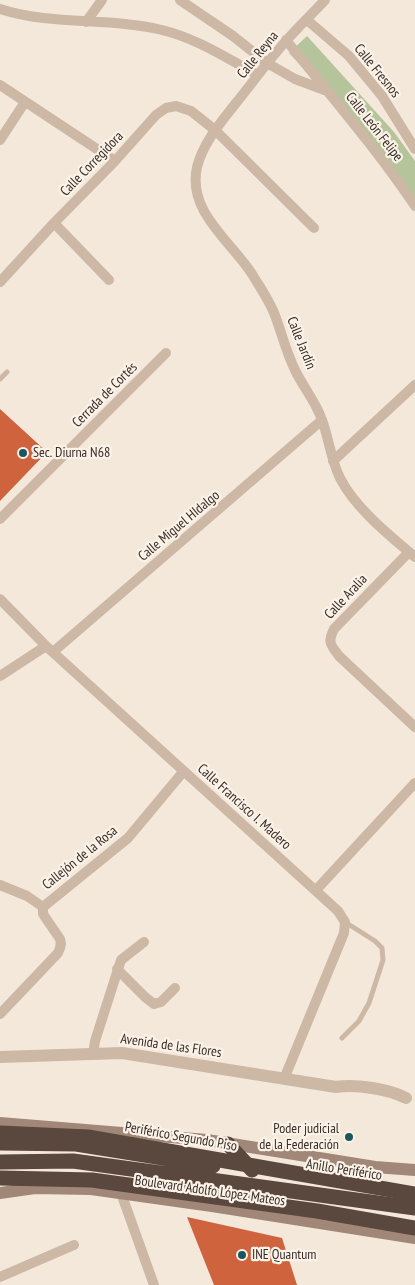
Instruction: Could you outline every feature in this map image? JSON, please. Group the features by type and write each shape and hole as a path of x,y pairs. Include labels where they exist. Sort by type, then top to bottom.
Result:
{"highway":[{"name":"Periférico Segundo Piso","path":"0,1133 88,1137 415,1195"},
{"name":"Anillo Periférico","path":"0,1143 76,1144 382,1193 415,1195"},
{"path":"228,1144 255,1173"},
{"name":"Anillo Periférico","path":"0,1162 66,1161 415,1208"},
{"path":"91,1189 128,1168"},
{"path":"0,1178 92,1180 415,1228"}],"main road":[{"path":"0,1123 228,1144 375,1166 415,1170"},
{"name":"Boulevard Adolfo López Mateos","path":"0,1193 35,1188 91,1189 415,1238"}],"street":[{"path":"86,22 102,0"},
{"name":"Calle León Felipe","path":"180,0 233,36 267,63 295,79 327,91"},
{"name":"Calle Reyna","path":"215,130 286,40 325,0"},
{"path":"0,9 43,18 128,24 163,30 202,45 258,75"},
{"name":"Calle Fresnos","path":"307,20 355,63 382,96 415,149"},
{"name":"Calle León Felipe","path":"286,40 389,168 415,206"},
{"path":"0,85 115,161"},
{"path":"0,140 25,102"},
{"name":"Calle Corregidora","path":"0,282 156,115 166,108 176,106 191,111 215,130"},
{"path":"215,130 314,228"},
{"name":"Calle Jardín","path":"215,130 204,148 197,167 196,187 199,203 214,226 248,268 270,304 288,354 322,420 340,479 356,501 380,526 412,554"},
{"path":"54,223 109,280"},
{"name":"Cerrada de Cortés","path":"0,519 166,353"},
{"path":"333,461 415,385"},
{"name":"Calle Miguel HIdalgo","path":"0,676 49,649 322,420"},
{"name":"Calle Aralia","path":"412,554 334,629 330,637 330,644 339,656 415,727"},
{"name":"Calle Francisco I. Madero","path":"0,599 49,649 316,890 338,911 345,922"},
{"name":"Callejón de la Rosa","path":"0,1014 58,953 62,943 43,914 43,907 128,838 184,772"},
{"path":"316,890 415,783"},
{"path":"0,886 27,896 43,907"},
{"path":"284,1079 336,955 344,933 345,922"},
{"path":"93,1054 95,1041 121,960 144,942"},
{"path":"117,969 154,1004 161,1002 174,988"},
{"name":"Avenida de las Flores","path":"0,1058 122,1053 336,1087 347,1092 395,1099 410,1098"},
{"path":"121,1193 154,1285"},
{"path":"0,1277 74,1245"}],"lane":[{"path":"0,379 6,372"},
{"path":"342,1038 359,1021 369,1003 383,960 382,948 375,941 345,922"}],"green space":[{"path":"307,36 394,132 415,161 415,208 352,120 289,53"}],"building":[{"name":"Sec. Diurna N68","path":"0,409 47,452 0,501"},
{"path":"187,1217 282,1238 297,1285 214,1285"}],"place":[{"name":"Sec. Diurna N68","path":"23,453"},
{"name":"Poder judicial de la Federación","path":"349,1137"},
{"name":"INE Quantum","path":"242,1255"}]}
